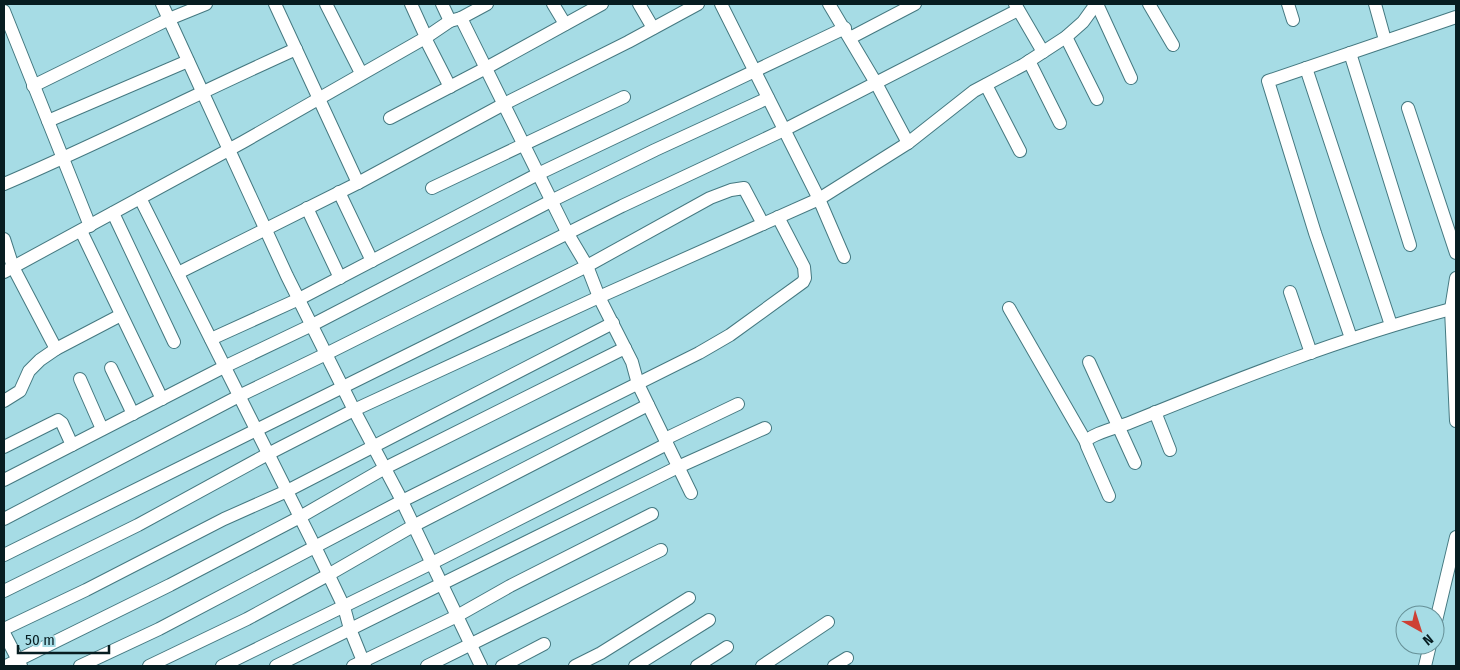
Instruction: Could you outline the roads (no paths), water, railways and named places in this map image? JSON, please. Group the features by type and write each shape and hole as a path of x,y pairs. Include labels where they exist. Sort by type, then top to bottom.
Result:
{"street":[{"path":"4,6 8,4"},
{"path":"162,4 298,299 402,502 480,666"},
{"path":"34,86 169,19 206,4"},
{"path":"275,4 358,182"},
{"path":"326,4 361,74"},
{"path":"411,4 450,87"},
{"path":"442,4 456,19 486,68 551,201 587,266 599,297 626,348 638,384 690,493"},
{"path":"8,270 228,150 456,19 487,4"},
{"path":"553,4 565,24"},
{"path":"390,118 486,68 599,4"},
{"path":"639,4 654,28"},
{"path":"721,4 818,199 844,257"},
{"path":"829,4 876,82 908,143"},
{"path":"211,339 340,278 538,174 755,71 915,4"},
{"path":"4,591 138,525 268,454 354,410 818,199 908,143 974,90 1029,61 1066,37 1083,22 1097,4 1131,78"},
{"path":"1149,4 1173,45"},
{"path":"1288,4 1293,20"},
{"path":"1375,4 1385,40"},
{"path":"178,273 339,192 504,104 654,28 691,5"},
{"path":"4,519 239,396 622,206 784,130 1017,7 1043,52"},
{"path":"4,11 63,158 85,229 121,315 162,399"},
{"path":"1351,338 1315,234 1268,81 1456,16"},
{"path":"1066,37 1097,99"},
{"path":"4,184 296,49"},
{"path":"1350,53 1410,245"},
{"path":"48,121 188,61"},
{"path":"1029,61 1060,123"},
{"path":"1306,68 1391,325"},
{"path":"986,85 1020,151"},
{"path":"432,188 624,97"},
{"path":"4,480 224,367 312,326 551,201 768,98"},
{"path":"1408,108 1456,253"},
{"path":"4,556 587,266 710,198 731,190 744,188 763,224"},
{"path":"339,192 372,261"},
{"path":"140,198 257,429 344,607 360,665 652,514"},
{"path":"307,208 340,278"},
{"path":"113,213 174,342"},
{"path":"80,666 159,628 402,502 714,345 805,278 804,266 778,218"},
{"path":"4,239 8,270 56,349"},
{"path":"1456,278 1451,309 1456,417"},
{"path":"1290,292 1310,353"},
{"path":"1009,308 1086,442 1109,496"},
{"path":"1086,442 1089,437 1198,394 1351,338 1451,309"},
{"path":"4,401 20,391 29,371 40,360 56,349 121,315"},
{"path":"4,629 86,590 224,519 287,491 612,323"},
{"path":"6,666 19,663 300,517 385,468 626,348"},
{"path":"1089,362 1134,463"},
{"path":"111,368 133,414"},
{"path":"80,379 102,429"},
{"path":"222,666 432,563 738,404"},
{"path":"149,666 247,619 413,526 648,405"},
{"path":"1155,412 1170,450"},
{"path":"4,446 58,420 62,423 72,445"},
{"path":"276,666 678,467 765,428"},
{"path":"1440,605 1456,537"},
{"path":"426,666 661,550"},
{"path":"575,666 601,654 689,598"},
{"path":"635,666 709,620"},
{"path":"762,666 828,622"},
{"path":"4,633 19,663"},
{"path":"502,666 544,644"},
{"path":"697,666 727,647"},
{"path":"834,666 847,658"}]}
